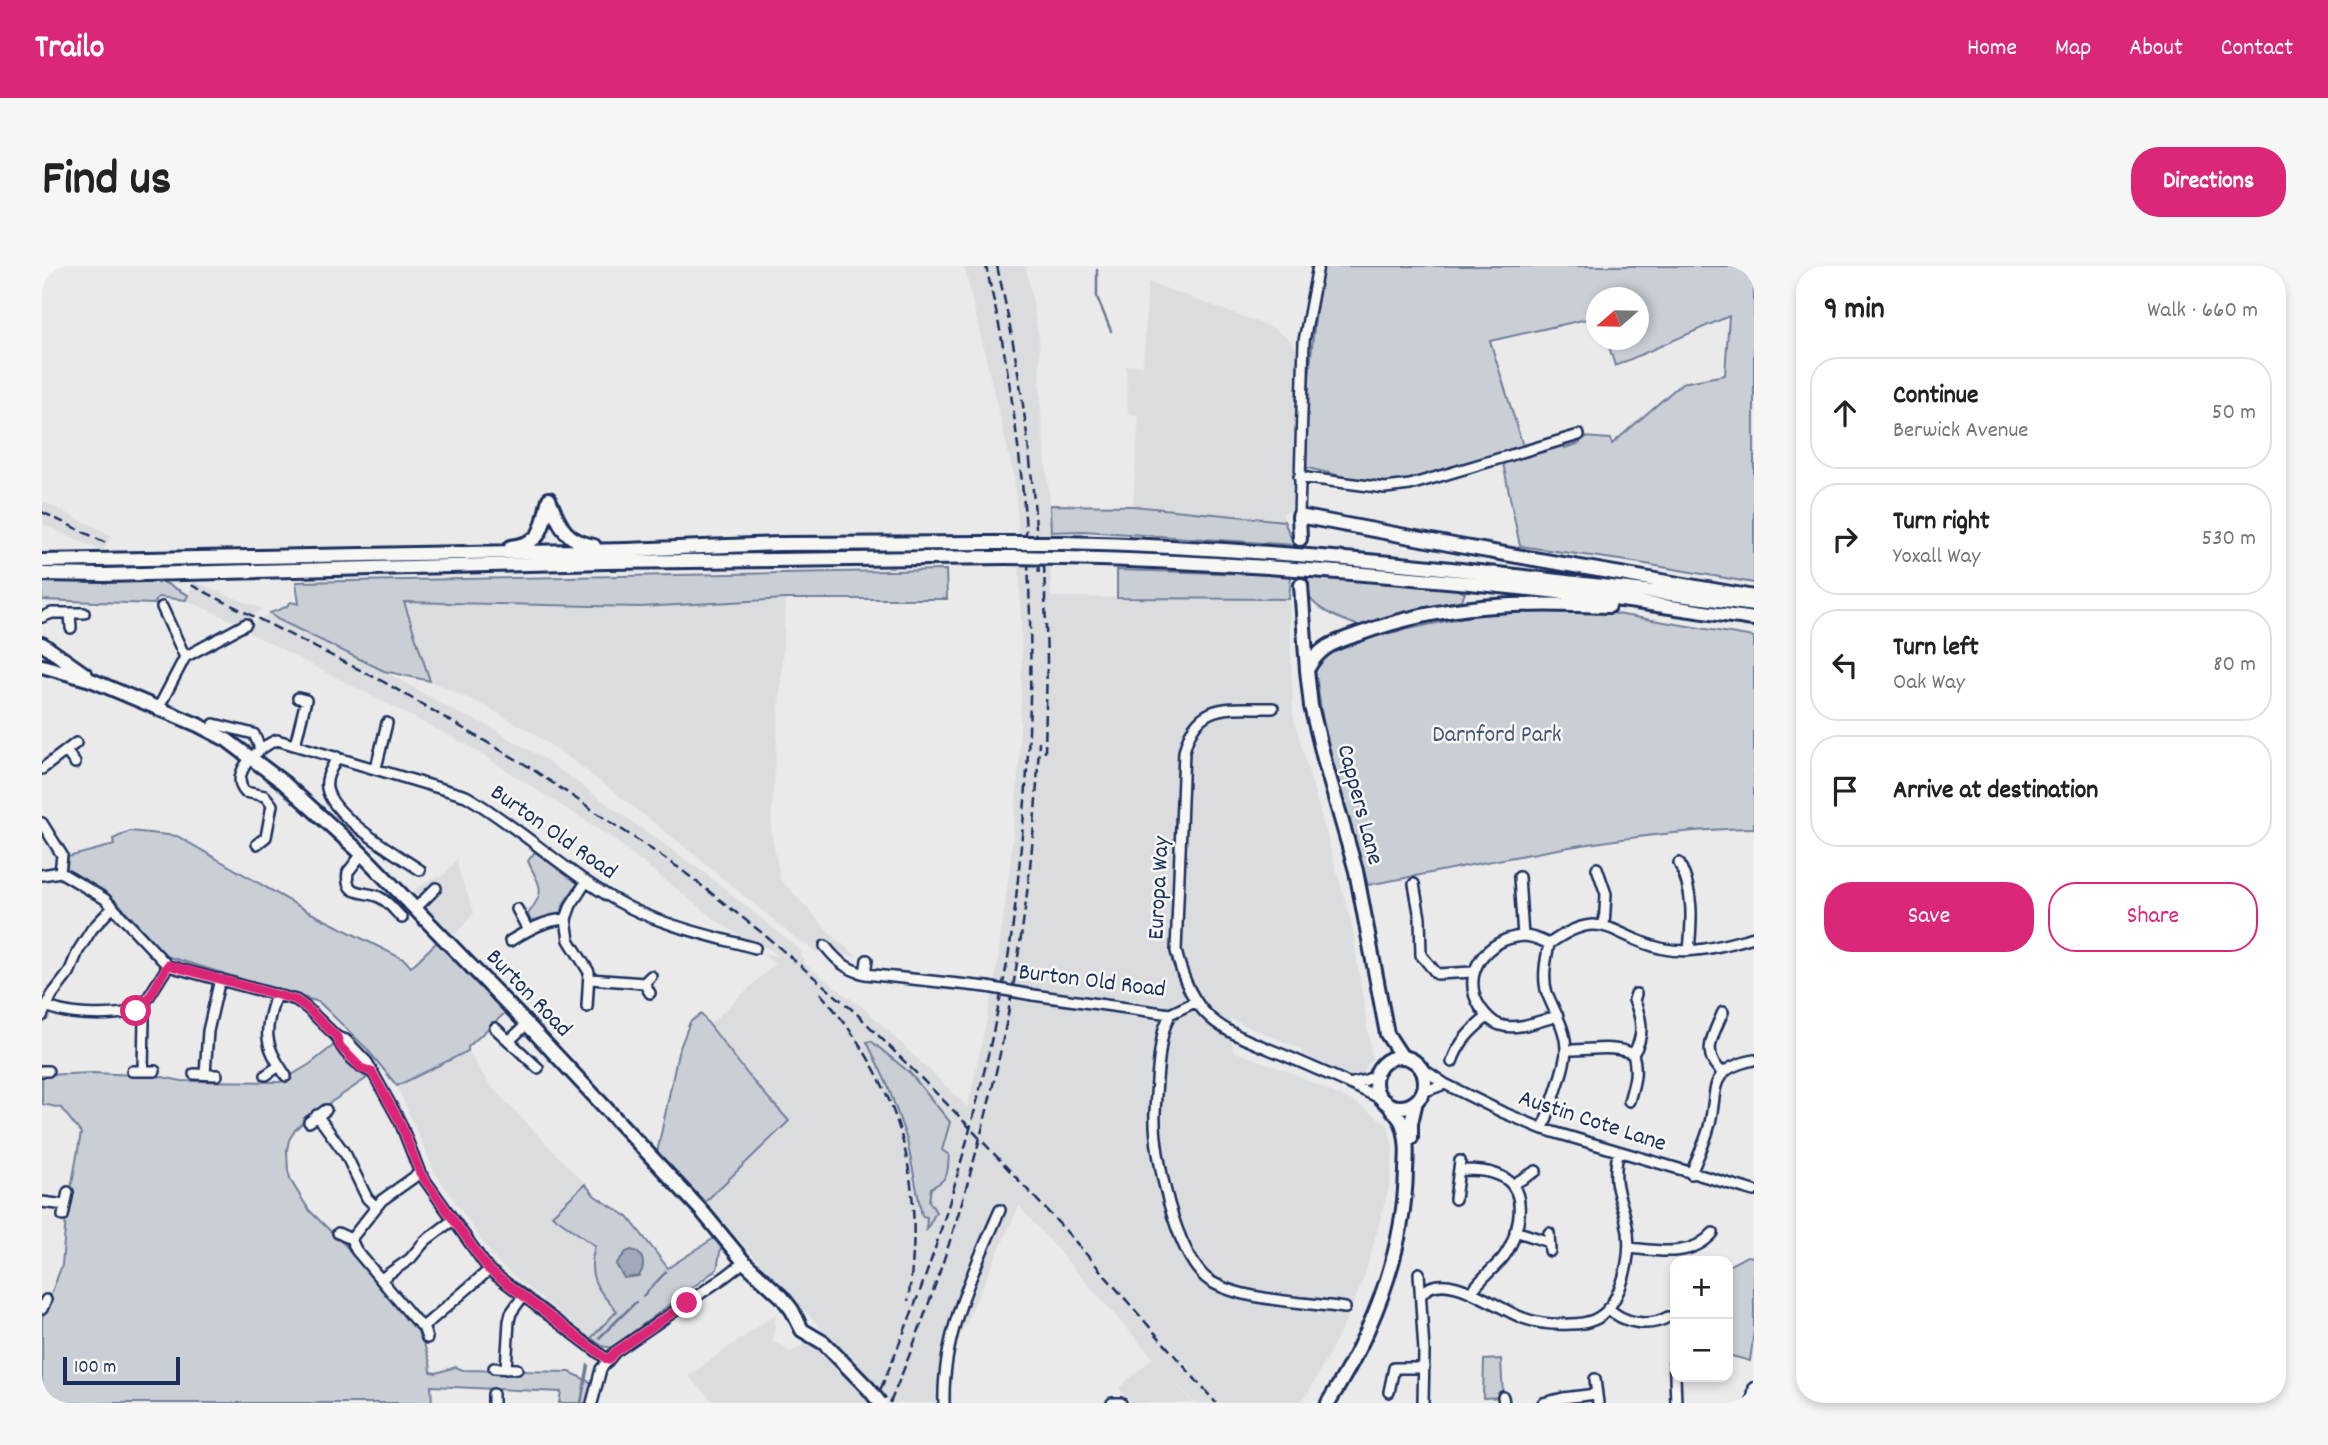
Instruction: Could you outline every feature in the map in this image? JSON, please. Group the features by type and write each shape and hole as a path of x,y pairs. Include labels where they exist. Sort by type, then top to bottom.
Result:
{"highway":[{"path":"458,553 531,542 540,535 549,499 559,524 572,539 590,545 627,550"},
{"path":"1300,538 1299,516 1754,597"},
{"path":"42,561 627,550 780,544 988,542 1150,545 1314,555 1457,568 1754,605"},
{"path":"42,574 105,575 797,558 1005,557 1155,560 1320,569 1551,591 1754,619"},
{"name":"Cappers Lane","path":"1301,585 1311,706 1356,872 1387,1034 1402,1057"},
{"path":"1307,670 1311,661 1324,647 1408,618 1480,605 1549,603 1721,614"},
{"path":"1304,636 1324,647"},
{"path":"42,644 92,680"},
{"path":"42,659 64,673"},
{"path":"42,666 92,680"},
{"name":"Burton Road","path":"92,680 198,724 256,753 416,908 701,1210 744,1262 782,1297 802,1329 824,1343 880,1403"},
{"name":"Cappers Lane","path":"1377,1073 1387,1034"},
{"path":"1328,1403 1356,1356 1383,1293 1400,1230 1412,1149 1411,1123 1425,1079 1420,1067 1402,1057 1387,1060 1377,1073 1376,1088 1401,1120 1406,1136 1406,1185"},
{"path":"1385,1101 1401,1106 1419,1096"}],"street":[{"path":"1299,516 1304,341 1318,266"},
{"path":"1300,477 1385,488 1410,485 1578,435"},
{"path":"162,607 185,657"},
{"path":"42,617 52,613 84,613"},
{"path":"70,613 71,628"},
{"path":"159,707 185,657 246,624"},
{"path":"295,746 306,700 298,698"},
{"name":"Europa Way","path":"1273,708 1217,709 1200,719 1187,740 1184,752 1176,951 1184,982 1195,1002 1209,1018 1238,1037 1385,1101"},
{"path":"214,724 254,734 256,753 242,771 239,782 245,792 265,796 272,805 268,839 257,844"},
{"path":"376,768 383,726"},
{"name":"Burton Old Road","path":"256,753 278,740 466,796 491,810 586,882 649,918 755,947"},
{"path":"42,769 76,743"},
{"path":"65,751 75,763"},
{"path":"337,757 327,780 333,804 347,819 407,866 420,870"},
{"path":"42,822 62,855 60,872"},
{"path":"362,854 348,872 348,884 352,890 359,893 381,898 391,913 402,918"},
{"path":"1679,863 1686,877 1693,914 1689,951"},
{"path":"1597,868 1606,894 1604,926"},
{"path":"42,875 60,872 94,892 113,907 168,965 296,1000 337,1037 346,1040 367,1062 400,1122 420,1173 489,1270 608,1360"},
{"path":"1519,877 1523,936"},
{"path":"586,882 571,905 566,919 569,940 586,965 590,979 587,1007"},
{"path":"1414,884 1420,918 1421,955 1427,964 1437,974 1473,972"},
{"path":"416,908 436,888"},
{"path":"44,1011 52,995 69,973 78,951 92,929 113,907"},
{"path":"517,909 528,930"},
{"path":"510,941 528,930 566,919"},
{"path":"1543,1129 1566,1051 1558,1016 1546,990 1545,964 1549,944 1565,932 1599,924 1662,948 1689,951 1709,950 1754,937"},
{"path":"1549,944 1523,936 1496,943 1483,954 1473,972 1476,1001 1487,1017 1500,1025 1520,1026 1558,1016"},
{"name":"Burton Old Road","path":"825,946 838,962 849,970 865,974 987,987 1170,1014 1195,1002"},
{"path":"865,974 867,960"},
{"path":"44,1011 87,1014 141,1009 168,965"},
{"path":"205,1074 209,1021 220,979"},
{"path":"590,979 648,980 650,993"},
{"path":"276,994 270,1013 267,1043 286,1076"},
{"path":"1629,1101 1635,1082 1636,1066 1633,1054 1642,1035 1640,1015 1632,998"},
{"path":"141,1009 144,1019 143,1071"},
{"path":"1723,1012 1709,1053 1714,1065 1723,1073"},
{"path":"1170,1014 1164,1028 1155,1116 1161,1168 1181,1242 1189,1258 1209,1280 1232,1292 1345,1308"},
{"path":"1452,1062 1458,1046 1487,1017"},
{"path":"509,1041 527,1024"},
{"path":"495,1028 537,1064"},
{"path":"1566,1051 1609,1048 1623,1049 1633,1054"},
{"path":"1691,1174 1710,1126 1717,1082 1723,1073 1736,1064 1754,1060"},
{"path":"266,1075 279,1066"},
{"name":"Austin Cote Lane","path":"1420,1067 1445,1084 1543,1129 1754,1191"},
{"path":"132,1071 155,1071"},
{"path":"1349,1084 1366,1080 1377,1073"},
{"path":"194,1074 217,1075"},
{"path":"1419,1096 1445,1084"},
{"path":"309,1122 322,1113 367,1198 376,1207"},
{"path":"1421,1295 1424,1291 1444,1286 1472,1290 1507,1311 1538,1323 1579,1324 1598,1318 1608,1308 1624,1275 1630,1248 1627,1222 1616,1188 1618,1153"},
{"path":"1453,1201 1459,1166 1493,1173 1512,1185 1518,1202 1516,1231 1502,1259 1472,1290"},
{"path":"1512,1185 1529,1180 1536,1171"},
{"path":"351,1239 376,1207 401,1185 420,1173"},
{"path":"63,1216 68,1192"},
{"path":"42,1202 65,1205"},
{"path":"944,1403 944,1383 953,1328 976,1264 1000,1210"},
{"path":"381,1279 410,1259 425,1241 453,1220"},
{"path":"1516,1231 1550,1242"},
{"path":"338,1233 351,1239"},
{"path":"1630,1248 1679,1251 1711,1238"},
{"path":"351,1239 356,1250 414,1319 424,1326 427,1338"},
{"path":"592,1403 601,1368 615,1352 744,1262"},
{"path":"424,1326 489,1270"},
{"path":"1419,1273 1423,1403"},
{"path":"506,1368 509,1321 511,1313 523,1296"},
{"path":"1608,1308 1626,1320 1640,1323 1665,1322"},
{"path":"494,1368 517,1369"},
{"path":"1389,1392 1394,1368 1424,1368"},
{"path":"1543,1403 1563,1398 1597,1399 1595,1379"},
{"path":"1676,1403 1677,1382"},
{"path":"1752,1403 1754,1388"},
{"path":"1112,1403 1121,1403"}],"shaded area":[{"path":"964,266 1026,266 1039,338 1041,418 1050,505 1051,597 1289,599 1293,716 1351,922 1372,1058 1358,1080 1301,1053 1301,1049 1230,1019 1233,1051 1287,1071 1358,1104 1388,1125 1393,1149 1390,1184 1365,1274 1348,1317 1310,1390 1300,1403 1194,1403 1175,1382 1192,1403 1131,1403 1119,1388 1153,1358 1019,1206 955,1347 952,1403 891,1403 704,1203 789,1121 709,1025 775,964 760,952 779,957 773,951 747,941 609,836 467,745 244,630 270,613 277,619 384,671 456,712 483,723 546,760 711,878 803,952 800,956 804,959 803,963 866,1010 968,1107 995,981 1010,867 1019,765 1022,661 1014,476"},
{"path":"1148,282 1273,328 1290,340 1297,350 1291,512 1283,513 1284,521 1133,506 1139,416 1128,415 1126,366 1143,365"},
{"path":"42,501 111,535 103,551 42,524"},
{"path":"194,582 263,609 240,624 186,600"},
{"path":"786,599 771,829 780,879 836,939 857,956 817,952 793,936 578,764 527,729 430,681 404,601 640,607"},
{"path":"458,859 458,869 474,913 455,935 458,945 409,894 432,878 443,876"},
{"path":"468,1051 489,1084 585,1184 553,1215 595,1246 596,1287 617,1311 591,1338 497,1262 434,1171 397,1086"},
{"path":"776,1314 773,1341 791,1352 806,1343 815,1346 833,1359 872,1403 715,1403 688,1376"}],"green space":[{"path":"1323,266 1754,266 1754,583 1520,546 1503,463 1564,444 1565,448 1580,443 1579,439 1583,437 1610,439 1612,444 1682,383 1725,375 1729,316 1615,366 1610,350 1649,350 1649,287 1586,287 1586,319 1490,341 1523,446 1419,478 1385,482 1344,477 1304,467 1315,316"},
{"path":"1050,505 1133,506 1284,521 1294,545 1083,531 1051,532"},
{"path":"946,570 947,599 786,599 640,607 404,602 430,681 384,671 277,619 270,613 286,607 291,602 299,604 296,582"},
{"path":"1117,570 1291,575 1289,599 1117,598"},
{"path":"1308,576 1454,588 1465,593 1462,600 1389,616 1360,626 1333,615 1314,603 1308,593"},
{"path":"161,581 188,595 186,600 158,597 154,604 42,600 42,582"},
{"name":"Darnford Park","path":"1575,607 1754,637 1754,828 1705,830 1608,841 1368,885 1325,735 1315,670 1318,660 1329,650 1357,640 1484,613"},
{"path":"130,831 177,836 309,912 405,960 411,967 438,941 507,1011 468,1047 468,1051 397,1086 367,1049 319,1002 166,956 119,904 103,890 67,869 68,857 114,845 113,839"},
{"path":"535,852 578,883 564,903 561,914 532,924 528,914 540,893 528,861"},
{"path":"701,1014 753,1081 789,1121 704,1203 657,1153 678,1053 690,1022"},
{"path":"871,1041 910,1073 950,1122 942,1150 949,1155 947,1171 945,1178 931,1188 929,1201 936,1212 926,1231 927,1217 922,1216 907,1140 888,1086 867,1042"},
{"path":"334,1045 358,1072 367,1078 306,1119 289,1140 288,1171 309,1210 357,1257 419,1329 431,1372 456,1367 463,1370 570,1372 592,1383 588,1403 559,1403 561,1392 431,1386 432,1403 42,1403 42,1318 62,1265 66,1217 81,1133 61,1108 42,1104 42,1075 93,1073 157,1076 182,1081 280,1082 310,1064"},
{"path":"585,1184 595,1196 628,1217 668,1268 714,1238 721,1247 717,1269 612,1348 602,1346 591,1338 617,1311 595,1282 592,1266 595,1246 552,1215"},
{"path":"1747,1256 1754,1257 1754,1331 1750,1361 1733,1356 1733,1263"},
{"path":"1501,1359 1503,1397 1483,1398 1484,1360"}],"water":[{"path":"631,1250 641,1256 643,1268 639,1276 624,1278 616,1264"}],"waterway":[{"path":"1097,270 1097,297 1111,331"},
{"path":"643,1296 666,1272"},
{"path":"599,1338 636,1302"},
{"path":"581,1403 588,1365"}],"railway":[{"path":"875,1403 928,1269 961,1163 998,1010 1010,946 1018,880 1029,725 1030,604 1027,544 1015,423 1002,339 986,266"},
{"path":"997,266 1025,420 1039,577"},
{"path":"42,512 106,543"},
{"path":"1044,564 1047,660 1045,753"},
{"path":"191,585 382,681 526,765 679,868 761,932 856,1013 957,1114 1066,1231 1216,1403"},
{"path":"890,1403 949,1243 974,1161 994,1078 1012,995 1025,911 1039,741"},
{"path":"820,993 871,1063 889,1099 902,1136 910,1175 913,1215 913,1257 908,1301"}],"route":[{"path":"136,1011 145,1005 168,965 296,1000 307,1008 337,1037 340,1046 361,1068 372,1072 400,1122 420,1173 489,1270 608,1360 615,1352 687,1303"}]}
